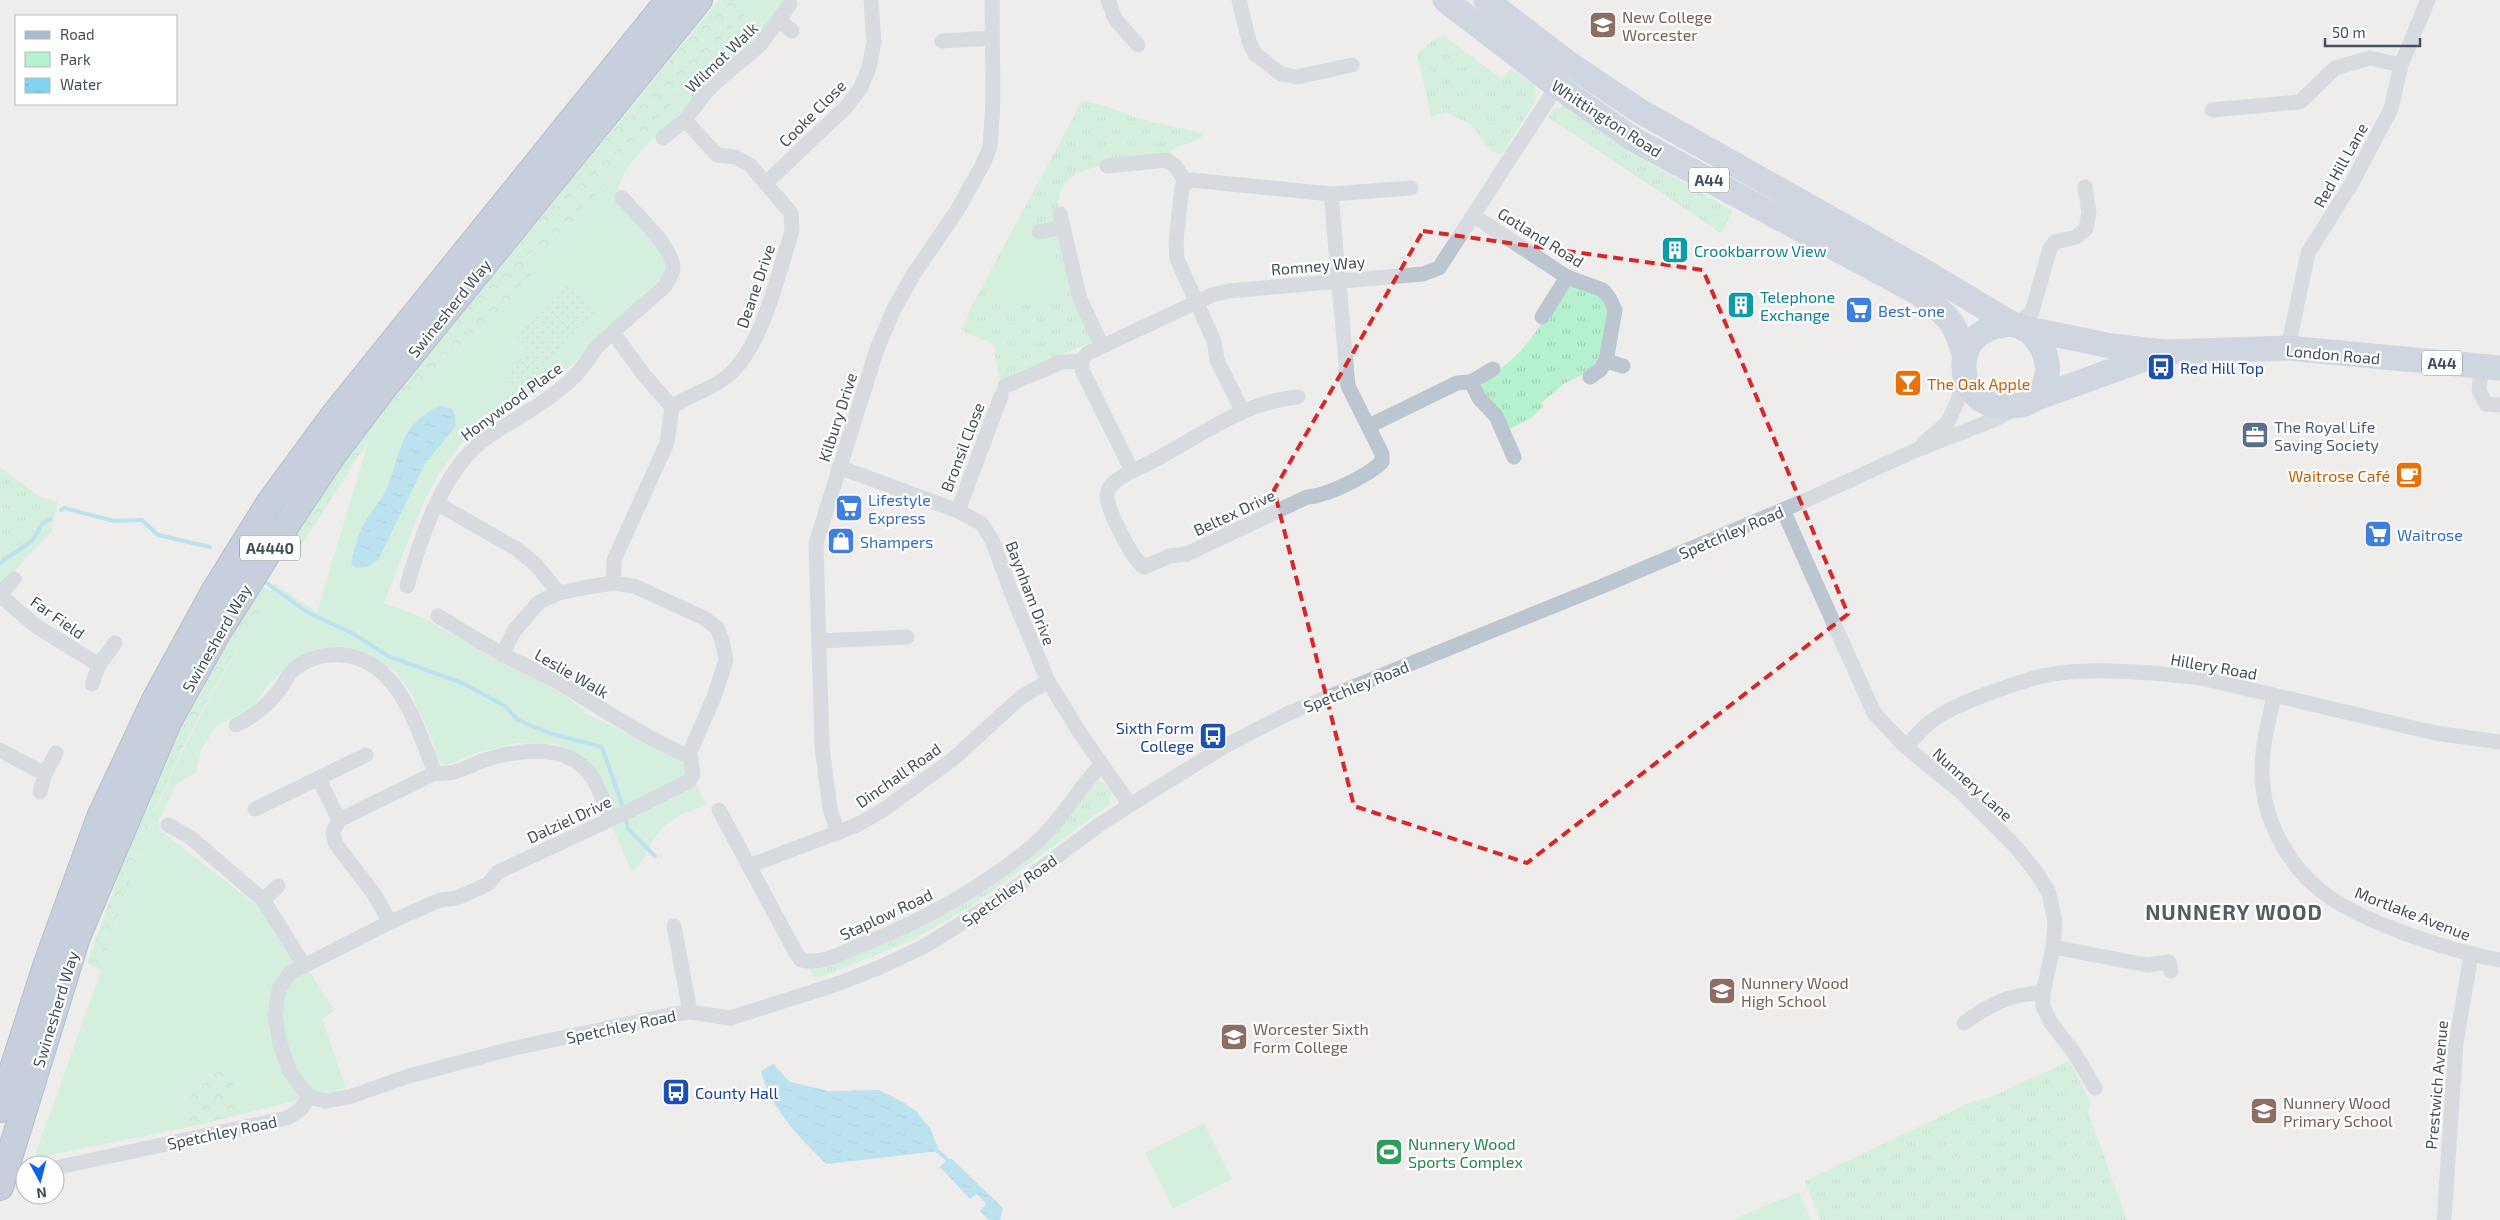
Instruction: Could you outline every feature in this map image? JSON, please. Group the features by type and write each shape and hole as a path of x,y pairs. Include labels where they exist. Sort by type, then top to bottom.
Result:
{"highway":[{"name":"Swinesherd Way","path":"0,1108 46,966 100,817 155,700 214,592 270,502 334,414 669,0"},
{"name":"Swinesherd Way","path":"0,1187 80,929 168,722 218,632 332,456 372,403 699,0"}],"main road":[{"name":"Whittington Road","path":"1445,0 1557,86 1633,139 1920,294 1951,319 1959,337 1964,368"},
{"name":"Whittington Road","path":"1486,0 1568,63 1638,110 2017,325"},
{"name":"London Road","path":"2017,325 2105,344 2165,352 2288,348 2409,361 2491,367"},
{"name":"A44","path":"2017,325 2036,338 2047,363 2047,378 2043,390 2027,403 2000,407 1987,403 1974,393 1964,368 1970,343 1982,332 2017,325"},
{"path":"2105,344 2120,368"},
{"name":"London Road","path":"2120,368 2165,352"},
{"name":"Spetchley Road","path":"2027,403 2120,368"}],"street":[{"name":"Cooke Close","path":"766,183 846,107 860,89 869,68 874,42 872,0"},
{"name":"Kilbury Drive","path":"838,833 830,809 822,747 816,543 877,348 893,310 913,275 958,209 984,162 990,147 993,101 992,0"},
{"path":"1108,0 1108,7 1115,19 1138,45"},
{"path":"1239,0 1249,41 1255,54 1264,63 1281,74 1297,77 1352,65"},
{"name":"Red Hill Lane","path":"2288,348 2308,253 2352,183 2391,109 2401,65 2428,0"},
{"name":"Wilmot Walk","path":"663,138 685,120 707,91 760,45 790,4"},
{"name":"Wilmot Walk","path":"779,20 792,31"},
{"path":"942,41 992,38"},
{"path":"2212,110 2300,102 2335,68 2370,58 2401,65"},
{"name":"Romney Way","path":"1003,391 1062,362 1081,361 1084,356 1102,346 1195,302 1228,291 1423,274 1439,268 1557,86"},
{"name":"Deane Drive","path":"672,407 705,392 730,374 742,361 756,339 792,232 791,213 766,183 744,160 716,155 685,120"},
{"path":"1107,166 1167,160 1176,166 1186,182"},
{"path":"1243,412 1217,360 1214,341 1176,259 1175,250 1180,193 1186,182 1191,180 1331,194 1411,188"},
{"path":"2017,325 2032,312 2050,248 2055,242 2076,237 2086,229 2089,212 2085,187"},
{"name":"Beltex Drive","path":"1132,471 1110,487 1107,495 1113,514 1136,562 1144,567 1170,556 1187,554 1307,497 1319,497 1374,470 1382,462 1382,454 1348,386 1331,194"},
{"name":"Honywood Place","path":"407,586 418,547 446,482 468,454 485,439 529,411 576,375 598,346 614,334 664,287 674,267 663,244 622,198"},
{"name":"Gotland Road","path":"1474,216 1567,277 1603,290 1613,304 1614,319 1606,362"},
{"path":"1039,232 1062,220 1080,299 1102,346"},
{"path":"1542,317 1567,277"},
{"path":"613,583 616,555 667,443 672,407 644,375 614,334"},
{"path":"1081,361 1083,372 1132,471 1162,458 1173,448 1243,412 1278,398 1298,397"},
{"path":"1590,377 1600,370 1606,362 1623,366"},
{"path":"2491,367 2479,391 2486,404 2500,405"},
{"name":"Spetchley Road","path":"1914,451 1948,422 1958,400 1964,368"},
{"path":"1369,426 1457,383 1471,382 1493,369"},
{"path":"1471,382 1479,398 1496,416 1514,457"},
{"name":"Bronsil Close","path":"958,511 1003,391"},
{"name":"Spetchley Road","path":"65,1166 287,1118 300,1110 310,1097 325,1101 349,1097 409,1076 515,1048 690,1012 730,1018 837,984 923,947 996,902 1130,805 1225,746 1289,713 1783,510 1914,451 1996,419 2027,403"},
{"name":"Baynham Drive","path":"839,467 958,511 981,523 988,530 1010,592 1048,681 1101,765 1130,805"},
{"path":"438,504 517,549 536,565 558,593"},
{"name":"Nunnery Lane","path":"1783,510 1864,693 1883,724 1962,793 2025,857 2036,872 2052,902 2055,922 2053,947 2043,993 2044,1006 2051,1023 2075,1054 2095,1088"},
{"path":"0,594 14,579"},
{"name":"Dalziel Drive","path":"310,1097 300,1088 290,1072 280,1044 275,1015 279,989 290,973 390,922 440,900 457,898 488,884 498,872 689,781 693,774 690,752 714,697 726,660 722,640 716,628 704,618 634,586 613,583 558,593 539,602 514,632 502,654"},
{"name":"Far Field","path":"0,594 36,626 99,665"},
{"name":"Leslie Walk","path":"438,616 502,654 567,688 647,738 690,757"},
{"path":"819,641 907,637"},
{"path":"92,684 99,665 115,642"},
{"path":"236,725 252,717 280,690 293,670 316,658 332,654 348,656 383,671 396,688 435,773"},
{"name":"Hillery Road","path":"1906,746 1924,727 1944,713 2022,683 2053,674 2084,672 2168,674 2201,678 2435,733 2500,742"},
{"name":"Dinchall Road","path":"749,866 838,833 883,810 953,759 1014,703 1048,681"},
{"name":"Mortlake Avenue","path":"2274,695 2262,757 2264,799 2277,834 2292,861 2320,890 2339,903 2404,932 2471,955 2500,960"},
{"path":"0,750 45,774"},
{"path":"390,922 374,894 334,843 333,832 339,820 435,773 454,773 482,761 519,752 562,754 580,763 593,779 614,817"},
{"path":"40,792 45,774 56,753"},
{"path":"255,809 366,755"},
{"name":"Staplow Road","path":"719,810 801,960 816,961 919,921 971,890 1039,840 1101,765"},
{"path":"319,779 339,820"},
{"path":"168,825 190,837 263,900 304,965"},
{"path":"263,900 278,886"},
{"path":"674,926 690,1012"},
{"path":"2053,947 2147,965 2169,962 2171,971"},
{"name":"Prestwich Avenue","path":"2444,1220 2456,1043 2471,955"},
{"path":"1964,1023 1981,1011 2010,997 2021,994 2043,993"}],"highlighted area":[{"path":"1423,231 1703,270 1848,614 1527,863 1354,806 1274,490"}],"green space":[{"path":"719,0 757,0 498,315 417,387 369,439 297,553 285,544 362,435"},
{"path":"757,0 788,0 703,93 652,139 629,166 621,180 617,193 644,225 669,268 648,291 591,345 581,358 460,445 440,472 422,505 384,603 422,617 497,660 559,690 587,714 682,760 707,804 670,821 656,836 632,872 613,830 613,803 584,757 558,744 517,743 473,754 445,766 435,756 433,742 411,693 396,672 377,660 352,650 291,663 268,685 253,707 216,726 201,750 196,772 176,785 159,819 160,830 259,907 286,951 311,974 334,1011 322,1018 346,1088 242,1114 229,1069 192,1078 185,1128 49,1155 35,1155 101,971 144,839 173,770 207,703 275,584 317,612 369,439 417,387 498,314"},
{"path":"1445,36 1501,79 1511,69 1535,85 1536,100 1502,154 1488,148 1474,128 1464,121 1446,112 1431,117 1417,55 1435,38"},
{"path":"1082,101 1099,104 1147,121 1203,133 1200,139 1176,147 1166,156 1101,165 1077,173 1068,180 1060,192 1054,235 1059,237 1094,341 1000,380 993,344 961,330 974,302"},
{"path":"1564,106 1632,153 1733,211 1721,233 1548,117 1554,109"},
{"path":"1024,215 1030,219 1034,236 1039,241 1048,239 1053,245 1065,293 1035,298 995,301 982,292"},
{"path":"1568,283 1598,293 1610,307 1601,357 1588,372 1565,383 1541,403 1544,406 1531,418 1508,430 1486,399 1481,386 1521,351 1554,308"},
{"path":"568,285 598,315 519,392 504,377 530,351 516,336"},
{"path":"0,467 40,497 58,501 51,532 0,586"},
{"path":"261,585 271,592 207,703 172,771 125,895 101,971 87,962 160,765"},
{"path":"1096,781 1105,784 1110,789 1109,805 970,907 911,941 821,977 813,976 810,968 822,968 957,906"},
{"path":"2069,1061 2091,1103 2088,1112 2127,1220 1821,1220 1805,1181 1973,1101 1988,1098"},
{"path":"230,1069 242,1114 185,1128 192,1078"},
{"path":"1204,1123 1232,1179 1173,1209 1145,1153"},
{"path":"1799,1192 1811,1220 1731,1220"}],"water":[{"path":"442,406 452,409 456,426 425,464 378,560 367,567 357,568 351,564 359,536 366,520 387,488 404,440 418,420 428,412"},
{"path":"773,1064 790,1082 829,1091 879,1090 903,1102 917,1112 930,1128 939,1151 826,1164 787,1122 772,1098 761,1071"},
{"path":"948,1159 952,1159 1003,1208 1000,1220 989,1220 980,1211 986,1204 977,1194 970,1199 940,1167"}],"waterway":[{"path":"61,510 64,508 114,521 142,520 158,535 210,547"},
{"path":"0,563 32,541 42,524 50,519"},
{"path":"264,581 307,612 352,633 388,656 462,683 505,706 518,720 549,733 602,747 624,810"},
{"path":"625,817 628,829 655,856"},
{"path":"936,1150 952,1163"}],"place":[{"name":"New College Worcester","path":"1603,25"},
{"name":"Crookbarrow View","path":"1675,250"},
{"name":"Telephone Exchange","path":"1741,305"},
{"name":"Best-one","path":"1859,310"},
{"name":"Red Hill Top","path":"2161,367"},
{"name":"The Oak Apple","path":"1908,383"},
{"name":"The Royal Life Saving Society","path":"2255,435"},
{"name":"Waitrose Café","path":"2409,475"},
{"name":"Lifestyle Express","path":"849,508"},
{"name":"Waitrose","path":"2378,534"},
{"name":"Shampers","path":"841,541"},
{"name":"Sixth Form College","path":"1213,736"},
{"name":"Nunnery Wood High School","path":"1722,991"},
{"name":"Worcester Sixth Form College","path":"1234,1037"},
{"name":"County Hall","path":"676,1092"},
{"name":"Nunnery Wood Primary School","path":"2264,1111"},
{"name":"Nunnery Wood Sports Complex","path":"1389,1152"}],"district":[{"name":"NUNNERY WOOD","path":"2234,911"}]}
